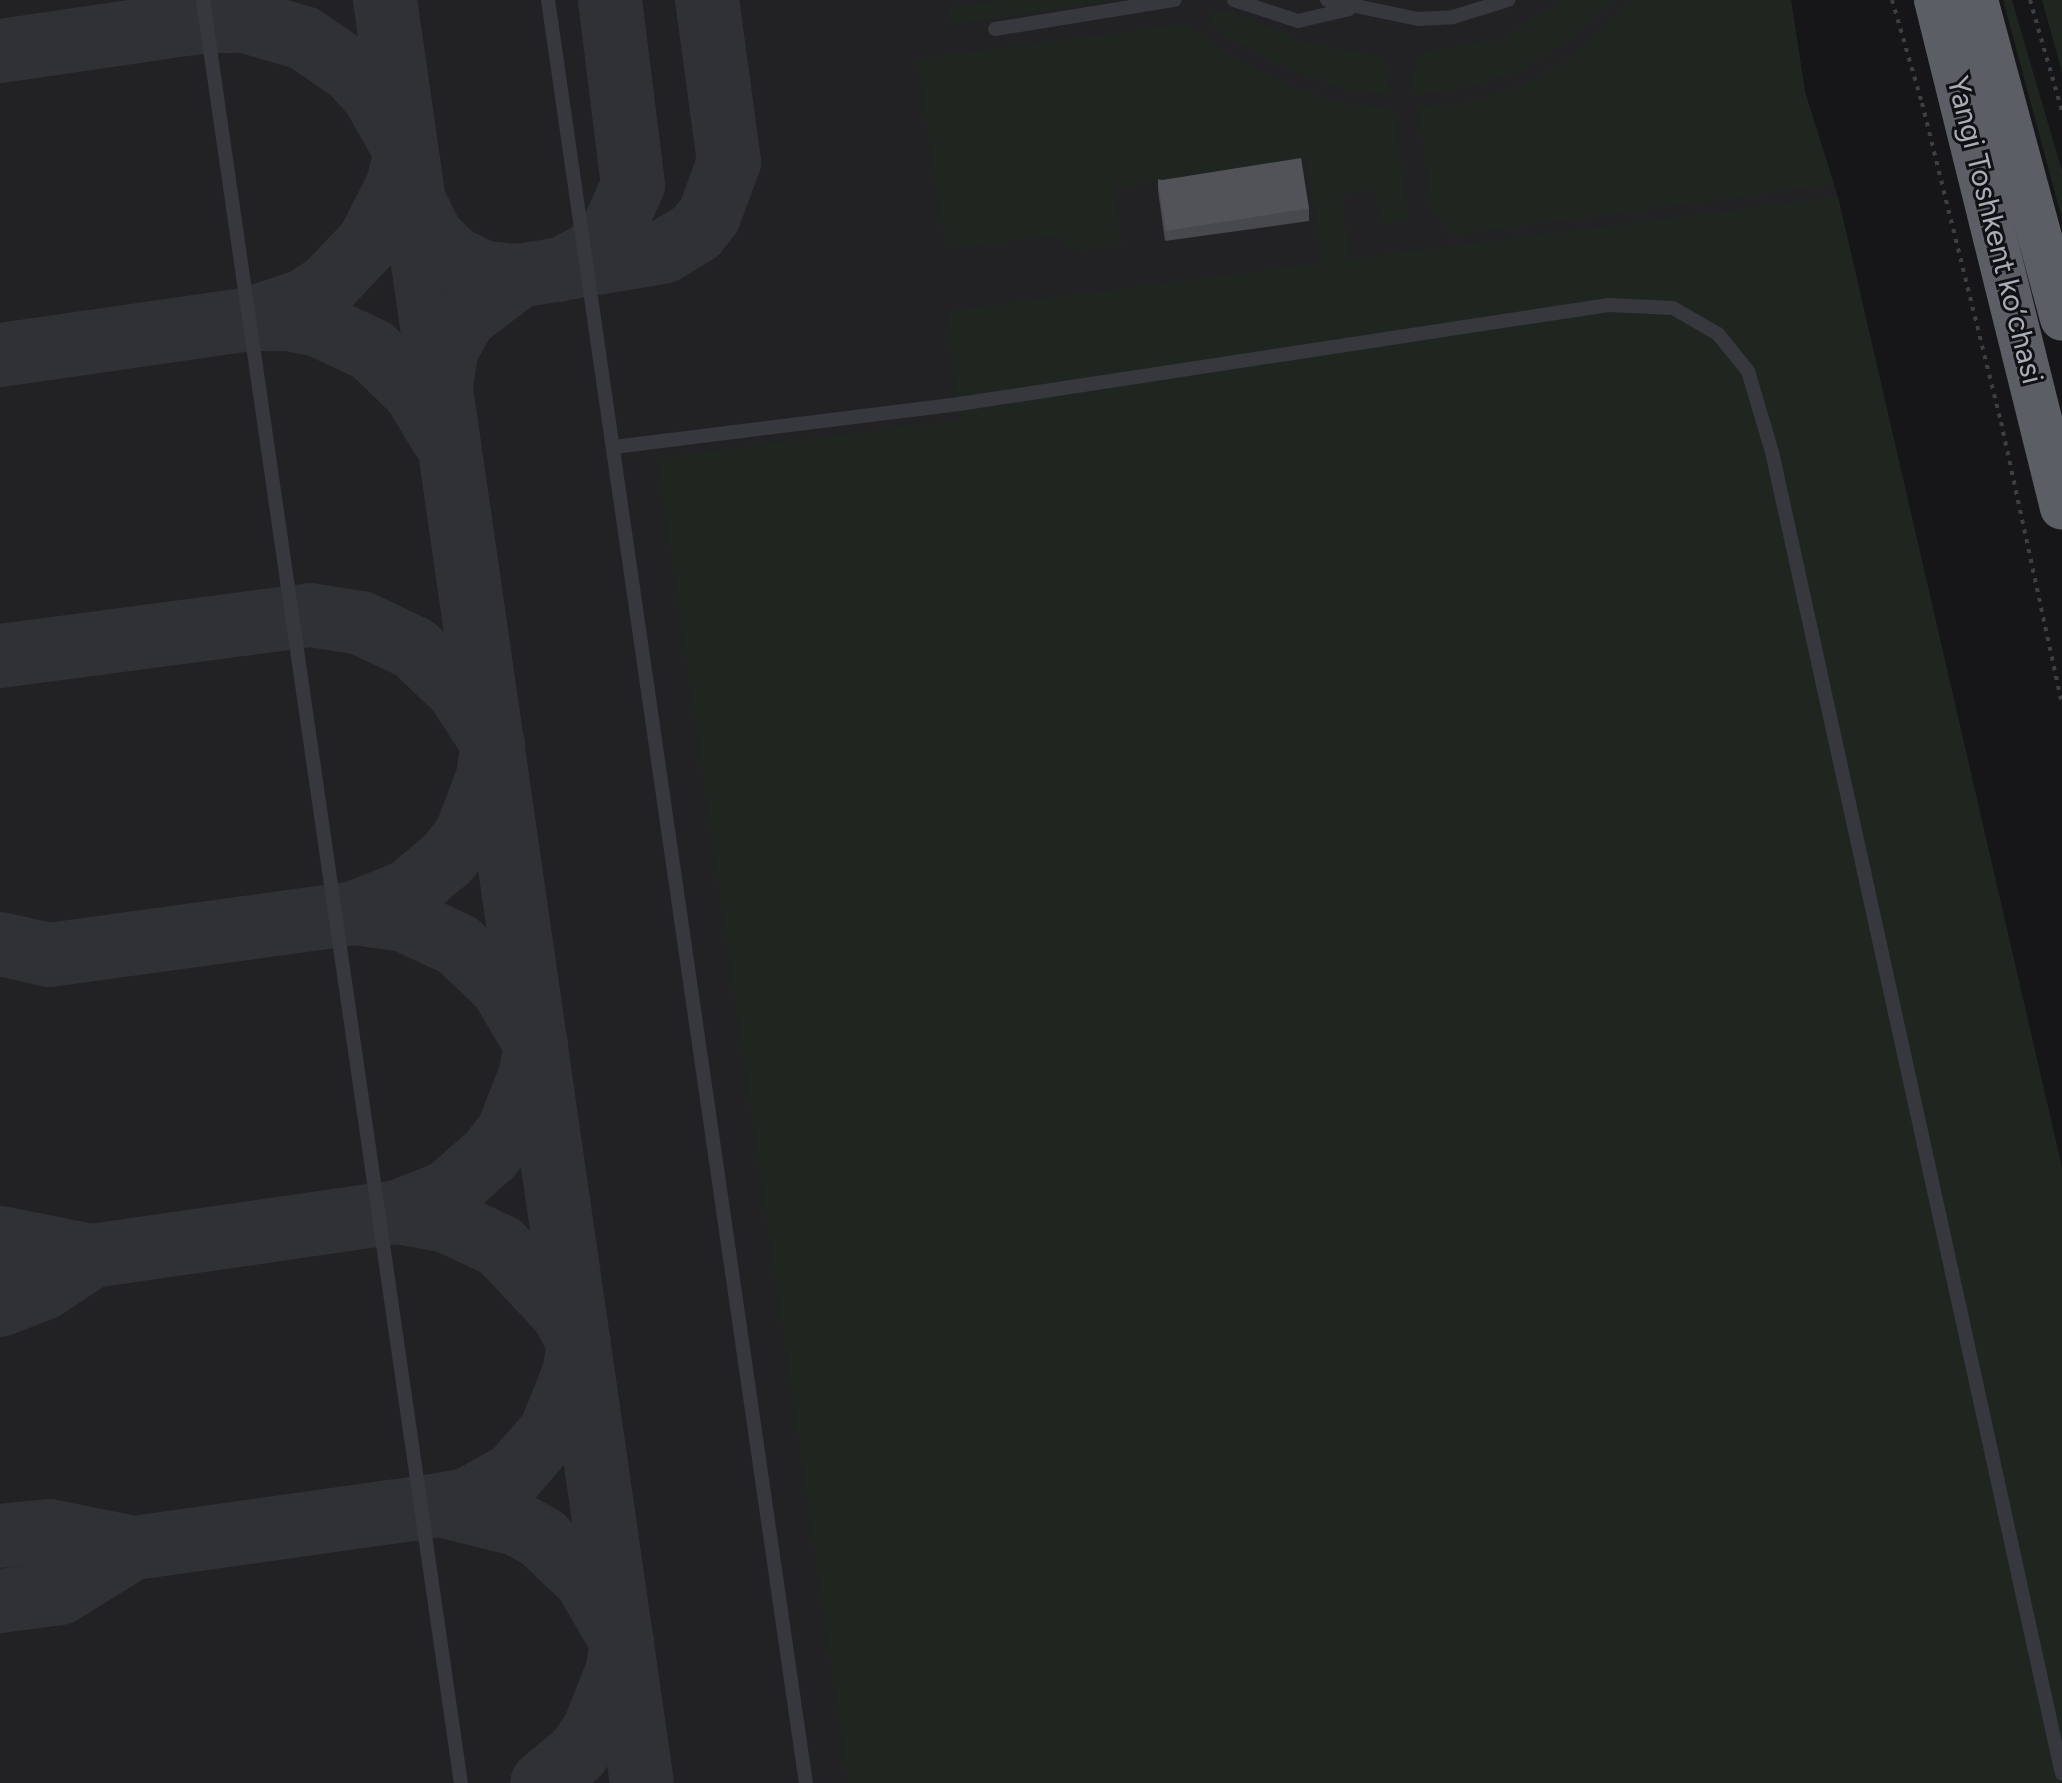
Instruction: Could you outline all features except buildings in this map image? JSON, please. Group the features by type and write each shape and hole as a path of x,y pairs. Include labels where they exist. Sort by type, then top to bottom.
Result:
{"highway":[{"name":"Yangi Toshkent ko‘chasi","path":"1936,0 2062,508"},
{"name":"Yangi Toshkent ko‘chasi","path":"1976,0 2062,319"}],"lane":[{"path":"203,0 461,1783"},
{"path":"548,0 806,1783"},
{"path":"995,29 1175,0"},
{"path":"1234,0 1298,21 1354,8"},
{"path":"1327,0 1418,19 1453,17 1508,0"},
{"path":"614,447 959,404 1608,305 1673,308 1718,334 1748,371 1772,452 2062,1774"}],"path":[{"path":"1892,0 1922,103 2001,422 2062,705"},
{"path":"2030,0 2062,111"}],"shaded area":[{"path":"0,0 1791,0 1805,92 1838,197 2062,1168 2062,1783 0,1783"},
{"path":"1002,0 1113,1 950,25 947,8"},
{"path":"1563,0 1615,0 1561,46 1516,72 1466,88 1413,95 1412,76 1425,51 1503,39"},
{"path":"1634,0 1791,0 1805,92 1834,184 1452,235 1431,207 1418,108 1473,102 1526,83 1574,56"},
{"path":"2003,0 2012,0 2062,171 2062,219"},
{"path":"2042,0 2062,0 2062,72"},
{"path":"1210,12 1233,12 1308,43 1384,57 1389,95 1343,89 1275,63 1211,26"},
{"path":"1186,24 1234,59 1286,85 1340,103 1394,109 1408,214 1404,222 1380,223 1376,191 1342,194 1350,259 1838,197 2062,1168 2062,1783 848,1783 657,458 958,420 947,311 1322,263 1307,161 1114,188 1122,246 1077,250 1058,236 945,248 917,59"}],"taxiway":[{"path":"385,0 642,1783"},
{"path":"559,270 589,255 611,234 633,185 610,0"},
{"path":"519,276 663,252 696,232 709,216 729,162 707,0"},
{"path":"0,51 206,21 245,21 304,38 352,71 373,94 406,152 398,185 369,242 328,285 304,301 249,319"},
{"path":"414,201 432,237 455,259 485,273 519,276 465,317 447,348 441,385"},
{"path":"0,355 249,319 288,319 318,325 372,350 415,392 442,437"},
{"path":"0,656 310,615 361,623 414,648 458,690 493,744 488,777 466,835 447,859 407,892 355,913"},
{"path":"0,944 49,955 355,913 404,920 458,945 502,987 536,1045 530,1076 508,1132 491,1154 448,1192 398,1212"},
{"path":"0,1238 92,1256 398,1212 447,1221 500,1246 562,1312 579,1343 574,1373 551,1431 514,1474 467,1500 440,1505"},
{"path":"0,1305 44,1288 92,1256"},
{"path":"0,1536 50,1531 134,1548 440,1505 517,1524 542,1538 586,1580 622,1642 617,1672 594,1730 577,1754 542,1783"},
{"path":"0,1601 60,1593 133,1548"}]}
